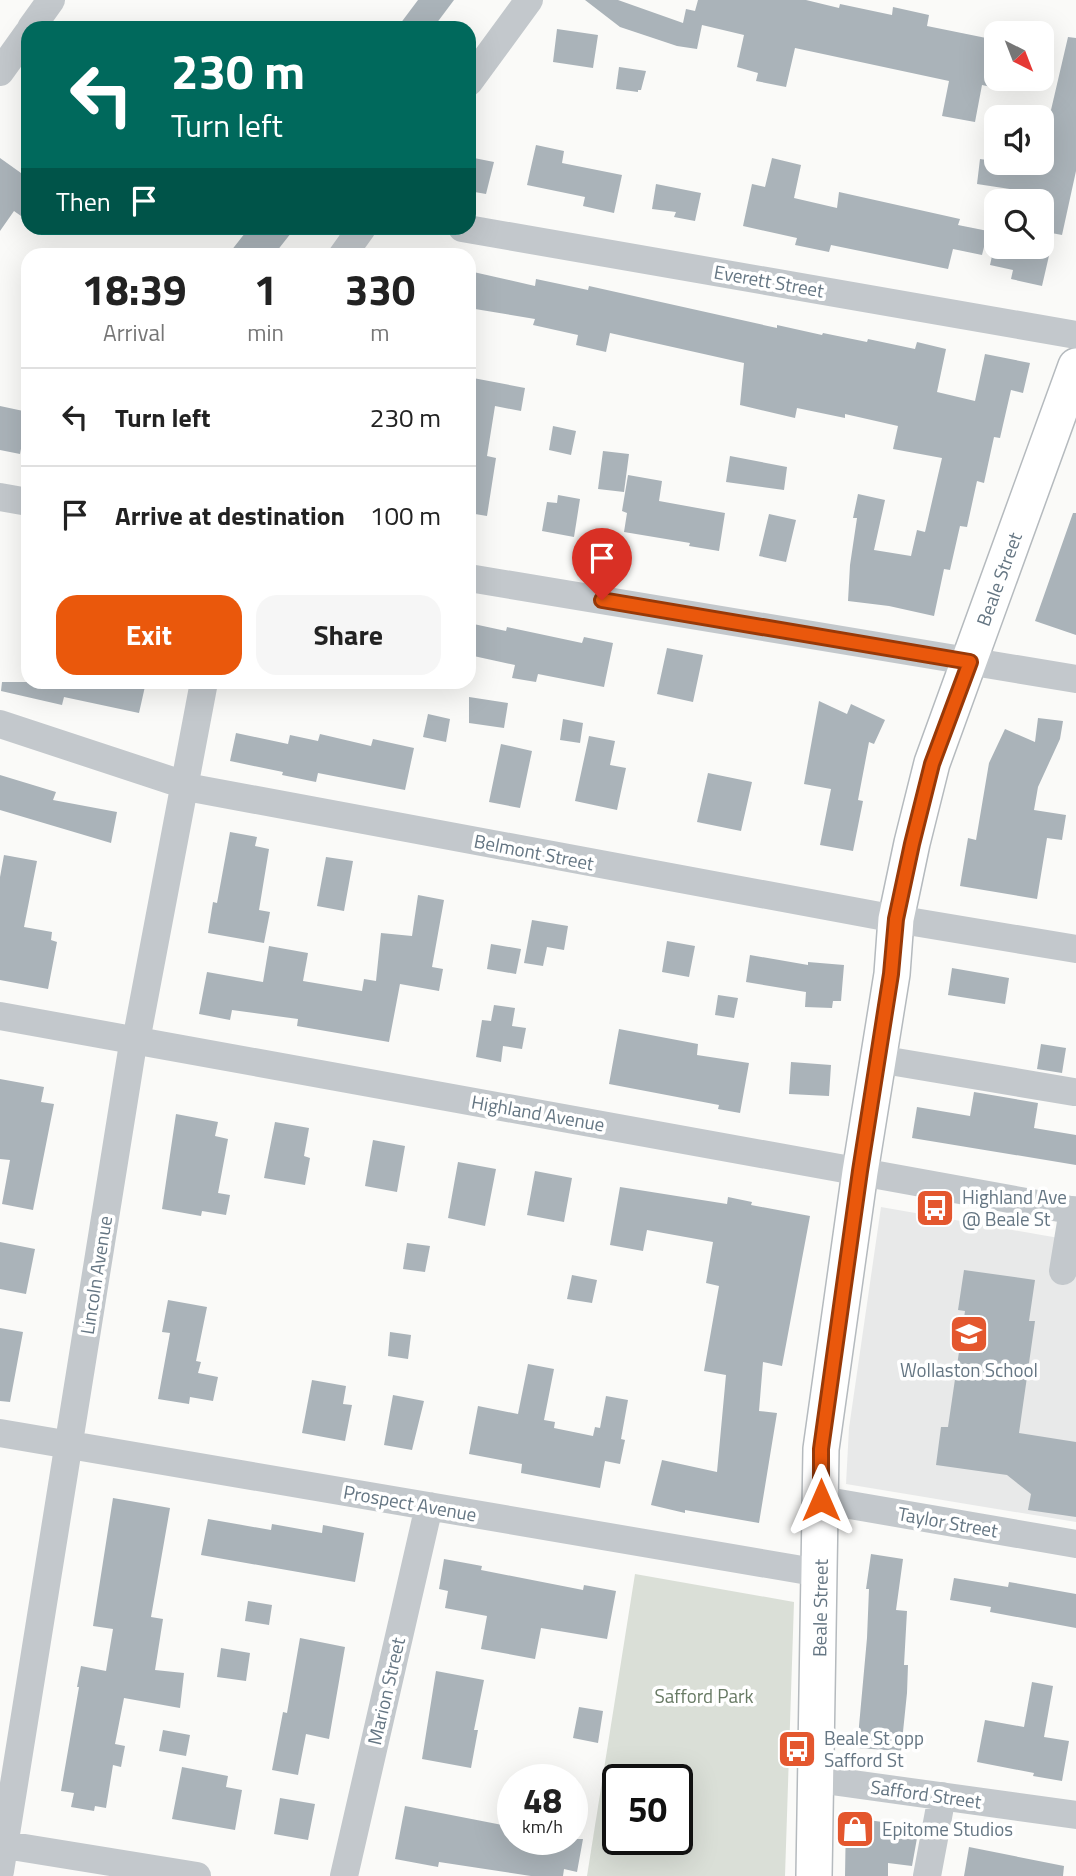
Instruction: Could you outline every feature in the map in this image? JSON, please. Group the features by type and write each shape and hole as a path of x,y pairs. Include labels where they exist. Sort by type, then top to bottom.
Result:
{"main road":[{"name":"Beale Street","path":"814,1876 821,1449 891,974 896,919 932,764 1076,366"}],"street":[{"path":"37,21 51,0"},
{"path":"476,72 529,0"},
{"path":"0,72 21,43"},
{"name":"Everett Street","path":"476,230 1076,335"},
{"path":"0,497 21,501"},
{"path":"476,579 1076,679"},
{"name":"Lincoln Avenue","path":"2,1853 130,1064 203,689"},
{"name":"Belmont Street","path":"0,724 197,789 896,919 1076,949"},
{"name":"Highland Avenue","path":"0,1016 1074,1211"},
{"path":"878,1059 1074,1092"},
{"path":"1063,1271 1074,1211"},
{"name":"Prospect Avenue","path":"0,1433 820,1573"},
{"name":"Taylor Street","path":"821,1500 1076,1544"},
{"name":"Marion Street","path":"344,1876 429,1506"},
{"name":"Safford Street","path":"817,1779 1076,1815"},
{"path":"927,1876 942,1796"},
{"path":"2,1853 197,1876"}],"shaded area":[{"name":"Wollaston School","path":"881,1207 1076,1241 1076,1522 846,1484 849,1428"}],"green space":[{"name":"Safford Park","path":"635,1574 794,1602 785,1876 587,1876 602,1782 602,1855 693,1855 693,1764 605,1764"}],"building":[{"path":"418,0 454,0 438,21 402,21"},
{"path":"585,0 618,0 683,23 686,9 695,11 698,0 806,0 839,8 840,4 892,15 893,7 929,15 927,26 984,38 984,85 975,122 942,116 949,81 795,48 786,87 756,81 758,73 737,67 744,35 702,25 697,49 677,46 620,27"},
{"path":"557,29 598,35 593,68 553,62"},
{"path":"1068,37 1076,38 1076,171 1062,235 1054,233 1054,189 1009,189 977,184 980,159 984,160 984,175 1054,175 1052,105"},
{"path":"619,67 646,71 641,90 638,92 616,89"},
{"path":"536,145 564,151 562,163 622,175 614,213 583,206 585,197 527,185"},
{"path":"0,158 21,173 21,216 14,211 0,231"},
{"path":"476,158 494,162 486,194 476,192"},
{"path":"772,158 801,165 794,198 837,208 839,192 960,219 958,225 984,230 982,255 953,249 948,269 831,245 829,252 795,245 797,238 743,226 752,184 765,187"},
{"path":"656,184 701,193 695,221 674,217 676,212 652,209"},
{"path":"244,235 290,235 279,248 233,248"},
{"path":"991,259 1048,259 1042,286 1011,279 1013,270 990,265"},
{"path":"476,273 535,286 536,279 588,290 589,286 777,328 777,325 822,335 823,333 867,342 868,339 915,349 917,342 946,349 937,392 975,401 985,354 1030,363 1023,393 1011,390 1000,438 994,437 984,483 977,481 967,527 960,526 950,570 944,569 934,616 889,606 848,601 857,518 853,518 858,494 885,500 874,550 911,556 917,530 925,532 942,458 893,449 898,426 845,414 845,418 797,408 795,418 740,405 744,363 610,333 606,352 576,345 578,335 533,325 535,319 476,309"},
{"path":"476,379 525,388 521,411 495,406 487,456 496,458 487,516 476,514"},
{"path":"0,406 21,410 20,454 0,450"},
{"path":"553,426 576,431 571,455 549,450"},
{"path":"603,451 629,454 624,492 598,489"},
{"path":"730,456 787,467 784,490 726,482"},
{"path":"628,475 662,481 659,501 725,513 719,551 689,546 690,543 624,532 627,513 622,511"},
{"path":"558,495 580,499 574,537 542,531 547,502 557,503"},
{"path":"1073,513 1076,513 1076,635 1035,621"},
{"path":"769,514 796,520 786,562 759,556"},
{"path":"476,625 506,631 507,627 582,643 584,637 613,643 604,687 538,674 536,682 512,678 515,665 476,657"},
{"path":"667,648 703,655 693,702 657,694"},
{"path":"2,682 21,682 21,689 144,689 139,713 64,697 62,705 1,691"},
{"path":"469,697 508,703 504,728 469,723"},
{"path":"819,701 847,714 851,704 885,720 874,744 869,742 858,800 863,801 853,851 820,845 831,789 804,784"},
{"path":"428,714 450,719 446,742 423,737"},
{"path":"1038,718 1063,721 1060,739 1038,787 1034,810 1066,815 1062,840 1047,838 1037,899 960,886 968,838 976,840 989,763 1005,729 1035,742"},
{"path":"563,719 583,723 580,743 560,740"},
{"path":"236,733 288,744 290,735 318,741 320,734 371,746 373,739 414,748 405,790 318,773 316,782 230,761"},
{"path":"589,736 615,741 610,765 626,768 617,810 575,801"},
{"path":"501,744 532,751 520,808 489,802"},
{"path":"708,773 752,782 741,831 697,822"},
{"path":"0,775 56,792 53,800 117,812 111,843 0,810"},
{"path":"230,832 257,837 255,846 269,849 259,910 270,912 264,943 208,933 213,902 217,903"},
{"path":"4,855 37,861 24,927 52,932 51,940 57,942 48,989 0,980 0,877"},
{"path":"326,857 353,861 344,911 317,906"},
{"path":"418,895 444,900 432,967 443,969 439,991 400,984 389,1042 297,1026 298,1019 232,1010 230,1020 199,1014 207,972 263,982 269,946 308,953 303,981 362,991 364,979 376,981 381,933 412,936"},
{"path":"532,920 568,926 564,950 547,947 543,966 524,963"},
{"path":"667,941 695,946 689,977 662,972"},
{"path":"491,944 521,949 516,974 487,969"},
{"path":"750,955 808,965 808,962 844,965 841,1001 833,1001 832,1008 805,1007 806,992 746,982"},
{"path":"952,968 1009,978 1005,1004 948,995"},
{"path":"718,995 738,998 734,1018 715,1015"},
{"path":"494,1005 515,1008 512,1026 526,1028 522,1049 503,1046 501,1062 476,1057 482,1020 491,1021"},
{"path":"619,1029 698,1044 697,1055 749,1063 740,1113 718,1109 719,1105 609,1084"},
{"path":"1041,1044 1066,1048 1062,1073 1037,1069"},
{"path":"791,1062 831,1065 829,1096 789,1094"},
{"path":"0,1079 44,1087 41,1102 54,1104 33,1210 2,1204 10,1160 0,1159"},
{"path":"974,1092 1038,1103 1034,1128 1076,1135 1076,1165 912,1138 917,1107 970,1116"},
{"path":"176,1114 218,1122 215,1136 228,1139 218,1193 230,1195 226,1215 202,1211 201,1216 162,1209"},
{"path":"275,1122 309,1128 304,1156 310,1158 305,1185 264,1178"},
{"path":"373,1140 405,1146 397,1192 365,1186"},
{"path":"458,1162 496,1169 485,1226 448,1218"},
{"path":"535,1171 572,1178 564,1222 527,1215"},
{"path":"620,1187 727,1204 728,1197 752,1202 751,1205 810,1216 782,1366 763,1362 759,1411 777,1413 759,1523 685,1510 685,1513 651,1505 662,1460 717,1472 726,1375 704,1371 719,1286 706,1283 713,1242 647,1230 643,1251 610,1245"},
{"path":"0,1242 35,1249 26,1294 0,1289"},
{"path":"407,1243 430,1246 425,1272 403,1269"},
{"path":"964,1270 1035,1280 1029,1321 1035,1321 1019,1433 1076,1442 1076,1517 1028,1510 1031,1494 1007,1475 936,1465 941,1427 948,1427 965,1311 958,1310"},
{"path":"572,1275 597,1280 592,1303 567,1299"},
{"path":"168,1300 207,1307 196,1361 201,1362 198,1373 218,1377 213,1401 190,1397 189,1404 158,1399 170,1333 162,1332"},
{"path":"0,1328 23,1332 10,1402 0,1401"},
{"path":"390,1332 411,1335 408,1359 388,1356"},
{"path":"528,1364 554,1369 544,1420 555,1422 554,1428 593,1436 595,1427 600,1428 606,1396 628,1400 621,1439 625,1440 620,1464 605,1461 600,1488 521,1473 522,1464 469,1454 478,1406 518,1414"},
{"path":"312,1380 346,1386 343,1404 352,1405 345,1441 302,1433"},
{"path":"393,1395 424,1401 412,1450 384,1445"},
{"path":"113,1498 170,1508 151,1617 163,1619 155,1670 184,1673 180,1708 124,1698 115,1744 125,1746 121,1767 113,1765 106,1808 95,1806 94,1811 71,1807 74,1793 61,1791 81,1666 106,1671 113,1629 93,1626"},
{"path":"208,1519 271,1530 272,1524 322,1533 323,1525 364,1533 355,1582 201,1555"},
{"path":"871,1554 903,1559 896,1610 907,1611 904,1665 908,1665 907,1693 901,1751 857,1748 867,1638 869,1589 866,1589"},
{"path":"444,1559 482,1566 481,1570 583,1590 584,1585 616,1591 607,1639 541,1628 535,1659 481,1649 487,1616 445,1608 448,1591 439,1589"},
{"path":"954,1578 1008,1587 1009,1582 1076,1594 1076,1628 990,1612 991,1607 950,1600"},
{"path":"248,1601 272,1605 269,1625 245,1621"},
{"path":"300,1638 345,1647 329,1739 306,1734 298,1775 272,1770 283,1712 287,1713"},
{"path":"221,1648 250,1653 246,1681 217,1677"},
{"path":"436,1671 484,1680 474,1730 478,1730 471,1768 422,1759"},
{"path":"1032,1682 1053,1686 1044,1737 1069,1741 1062,1781 977,1762 985,1720 1024,1727"},
{"path":"579,1707 603,1711 598,1743 573,1738"},
{"path":"163,1730 190,1735 186,1756 159,1751"},
{"path":"182,1767 228,1776 226,1787 242,1790 235,1830 172,1819"},
{"path":"280,1798 315,1804 308,1840 274,1834"},
{"path":"405,1806 497,1824 497,1855 580,1855 577,1872 564,1869 563,1876 531,1876 439,1862 438,1867 395,1859"},
{"path":"846,1817 919,1827 912,1866 888,1863 888,1876 845,1876"},
{"path":"969,1847 1064,1866 1063,1876 964,1876"}],"place":[{"name":"Highland Ave @ Beale St","path":"935,1208"},
{"name":"Wollaston School","path":"969,1334"},
{"name":"Beale St opp Safford St","path":"797,1749"},
{"name":"Epitome Studios","path":"855,1829"}],"route":[{"path":"602,600 970,662 932,764 896,919 891,974 821,1449 821,1500"}]}
